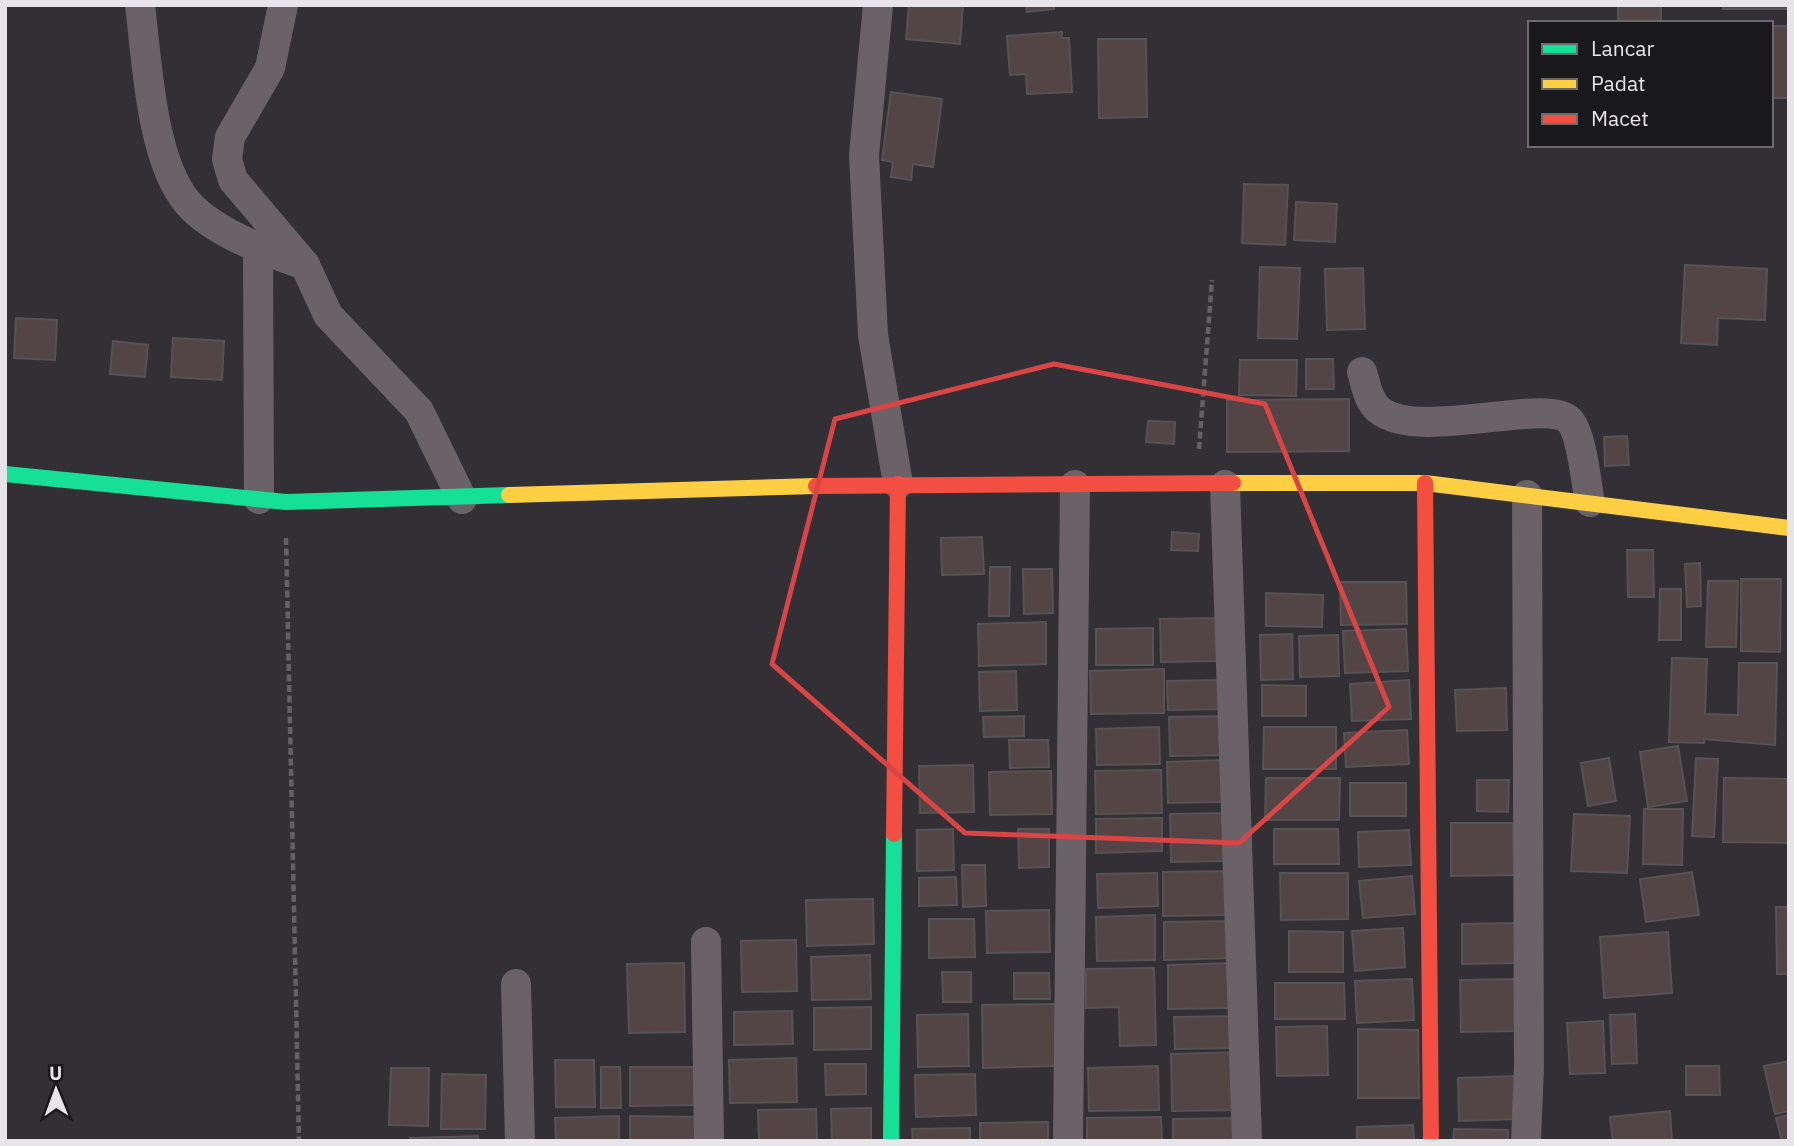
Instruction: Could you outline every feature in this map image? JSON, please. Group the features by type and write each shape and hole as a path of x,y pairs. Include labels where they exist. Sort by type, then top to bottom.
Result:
{"street":[{"path":"140,5 163,161 187,203 258,249 305,265"},
{"path":"283,5 270,68 230,137 227,159 233,180 305,265 328,315 419,411 462,499"},
{"path":"878,5 864,155 873,335 898,484 891,1141"},
{"path":"258,249 272,501"},
{"path":"1362,372 1370,399 1380,411 1392,417 1422,421 1463,421 1559,415 1569,421 1577,440 1590,502"},
{"path":"5,474 272,501 462,499 898,484 1425,483 1789,528"},
{"path":"1425,483 1431,1141"},
{"path":"1068,1141 1075,485"},
{"path":"1211,485 1247,1141"},
{"path":"1526,1141 1529,1068 1527,495"},
{"path":"706,942 709,1141"},
{"path":"516,984 520,1141"}],"path":[{"path":"1211,485 1212,280"},
{"path":"272,501 299,1141"}],"highlighted area":[{"path":"1054,364 1265,404 1389,707 1239,843 965,833 772,664 835,419"}],"building":[{"path":"909,5 963,5 960,44 906,39"},
{"path":"1026,5 1054,5 1054,9 1027,12"},
{"path":"1618,5 1661,5 1661,21 1618,21"},
{"path":"1723,5 1789,5 1789,9 1723,9"},
{"path":"1773,26 1789,26 1789,98 1773,98"},
{"path":"1062,32 1062,38 1069,38 1072,92 1027,94 1026,74 1010,75 1007,36"},
{"path":"1098,39 1146,39 1147,117 1099,118"},
{"path":"891,92 942,99 933,167 913,164 911,180 891,177 893,162 882,160"},
{"path":"1244,184 1288,185 1285,245 1242,243"},
{"path":"1296,202 1337,204 1335,242 1294,240"},
{"path":"1685,265 1767,269 1765,320 1718,318 1717,345 1681,343"},
{"path":"1260,267 1300,268 1297,339 1258,338"},
{"path":"1363,268 1365,329 1327,330 1325,269"},
{"path":"16,318 57,320 55,360 14,358"},
{"path":"173,338 224,341 222,380 171,377"},
{"path":"113,341 148,345 145,377 110,374"},
{"path":"1306,359 1333,359 1334,389 1306,389"},
{"path":"1240,360 1297,360 1296,396 1239,395"},
{"path":"1349,399 1349,451 1227,452 1227,400"},
{"path":"1148,421 1175,422 1174,444 1146,442"},
{"path":"1627,436 1629,465 1605,466 1604,437"},
{"path":"1172,532 1199,534 1198,551 1171,550"},
{"path":"982,537 984,574 942,575 941,538"},
{"path":"1627,550 1653,550 1654,597 1628,597"},
{"path":"1700,563 1701,606 1687,607 1685,564"},
{"path":"990,567 1010,567 1009,616 989,616"},
{"path":"1023,569 1052,569 1053,613 1024,614"},
{"path":"1741,579 1781,579 1780,652 1741,651"},
{"path":"1708,581 1738,581 1736,647 1706,647"},
{"path":"1340,582 1406,582 1407,624 1341,625"},
{"path":"1660,589 1681,589 1681,640 1659,640"},
{"path":"1266,593 1323,595 1322,627 1266,626"},
{"path":"1221,618 1222,661 1161,662 1160,619"},
{"path":"1046,622 1046,664 979,666 978,624"},
{"path":"1153,628 1153,665 1096,665 1096,629"},
{"path":"1406,629 1408,671 1345,673 1343,631"},
{"path":"1292,634 1293,679 1261,680 1260,635"},
{"path":"1338,635 1339,676 1300,677 1299,636"},
{"path":"1672,658 1707,659 1705,714 1738,715 1739,663 1777,663 1775,745 1704,739 1704,743 1669,742"},
{"path":"1164,669 1164,713 1091,714 1090,671"},
{"path":"1016,671 1017,710 980,711 979,672"},
{"path":"1222,680 1223,709 1168,710 1167,681"},
{"path":"1409,680 1411,719 1352,721 1350,684"},
{"path":"1262,685 1306,686 1306,716 1262,716"},
{"path":"1506,688 1507,730 1457,731 1455,690"},
{"path":"1024,716 1024,736 984,737 983,717"},
{"path":"1226,716 1227,755 1170,756 1169,717"},
{"path":"1159,727 1160,764 1097,765 1096,729"},
{"path":"1264,727 1336,727 1336,769 1263,769"},
{"path":"1407,730 1409,764 1346,767 1344,733"},
{"path":"1009,740 1048,740 1049,767 1010,768"},
{"path":"1678,746 1687,801 1648,807 1640,752"},
{"path":"1609,758 1616,801 1588,806 1581,763"},
{"path":"1696,758 1718,759 1714,837 1692,836"},
{"path":"1222,760 1222,802 1168,803 1167,762"},
{"path":"973,765 974,812 920,813 919,766"},
{"path":"1161,770 1162,813 1096,814 1095,771"},
{"path":"1051,771 1052,814 990,815 989,772"},
{"path":"1266,778 1340,778 1339,820 1265,820"},
{"path":"1724,778 1789,779 1789,843 1723,842"},
{"path":"1477,780 1509,780 1508,812 1477,811"},
{"path":"1350,783 1406,783 1406,816 1350,816"},
{"path":"1644,809 1683,809 1682,865 1643,864"},
{"path":"1227,813 1227,861 1171,862 1170,814"},
{"path":"1574,814 1630,816 1627,873 1571,871"},
{"path":"1162,818 1162,851 1096,853 1096,819"},
{"path":"1451,823 1513,823 1514,875 1451,876"},
{"path":"953,829 954,870 917,871 917,830"},
{"path":"1018,829 1049,829 1049,867 1019,868"},
{"path":"1274,829 1338,829 1339,864 1274,864"},
{"path":"1409,830 1411,865 1359,867 1358,832"},
{"path":"962,865 985,865 986,906 963,907"},
{"path":"1232,871 1233,915 1163,916 1163,872"},
{"path":"1692,872 1699,915 1646,922 1640,879"},
{"path":"1157,873 1158,906 1098,908 1097,874"},
{"path":"1280,873 1348,873 1348,919 1281,920"},
{"path":"1412,876 1415,914 1363,918 1359,881"},
{"path":"956,877 957,905 919,906 919,878"},
{"path":"873,899 874,944 807,946 806,900"},
{"path":"1776,907 1789,907 1789,974 1777,974"},
{"path":"1049,910 1050,952 987,953 986,911"},
{"path":"1155,915 1155,960 1097,961 1096,917"},
{"path":"929,919 974,919 975,957 929,958"},
{"path":"1234,921 1235,958 1164,960 1164,922"},
{"path":"1517,923 1517,963 1462,964 1462,924"},
{"path":"1403,928 1405,967 1355,971 1352,931"},
{"path":"1289,931 1343,932 1343,972 1289,972"},
{"path":"1668,932 1672,993 1604,998 1600,937"},
{"path":"796,940 797,991 742,992 741,941"},
{"path":"870,955 871,999 812,1000 811,957"},
{"path":"684,963 685,1032 629,1033 627,964"},
{"path":"1234,963 1234,1008 1168,1009 1168,965"},
{"path":"1154,968 1156,1045 1120,1046 1119,1007 1086,1008 1086,969"},
{"path":"942,972 971,972 971,1002 943,1002"},
{"path":"1014,973 1049,973 1050,999 1014,999"},
{"path":"1412,979 1414,1020 1357,1023 1355,981"},
{"path":"1514,979 1515,1031 1461,1032 1460,980"},
{"path":"1275,983 1344,983 1345,1019 1275,1019"},
{"path":"1056,1004 1057,1066 983,1068 982,1005"},
{"path":"871,1007 871,1049 814,1050 814,1008"},
{"path":"792,1011 793,1044 734,1045 734,1012"},
{"path":"968,1014 969,1066 918,1067 917,1015"},
{"path":"1635,1014 1637,1063 1612,1064 1610,1015"},
{"path":"1237,1016 1237,1048 1175,1049 1174,1017"},
{"path":"1603,1021 1605,1073 1570,1074 1567,1023"},
{"path":"1327,1026 1328,1075 1277,1076 1276,1027"},
{"path":"1358,1029 1418,1030 1419,1098 1358,1098"},
{"path":"1241,1052 1242,1110 1172,1111 1171,1054"},
{"path":"796,1058 797,1102 730,1103 729,1060"},
{"path":"555,1060 594,1060 595,1107 556,1107"},
{"path":"1789,1061 1789,1111 1775,1114 1764,1066"},
{"path":"825,1064 866,1064 866,1094 826,1095"},
{"path":"1158,1066 1159,1110 1089,1111 1088,1068"},
{"path":"1686,1066 1719,1066 1720,1095 1686,1095"},
{"path":"601,1067 620,1067 621,1108 601,1108"},
{"path":"630,1067 697,1067 698,1105 630,1106"},
{"path":"391,1068 429,1068 428,1126 389,1125"},
{"path":"442,1074 486,1075 485,1129 441,1129"},
{"path":"975,1074 976,1115 916,1117 915,1075"},
{"path":"1517,1076 1518,1119 1459,1121 1458,1078"},
{"path":"871,1108 871,1141 832,1141 831,1109"},
{"path":"816,1109 817,1141 759,1141 758,1110"},
{"path":"1670,1111 1672,1141 1613,1141 1610,1117"},
{"path":"1789,1115 1789,1141 1782,1141 1776,1118"},
{"path":"619,1116 619,1141 556,1141 555,1118"},
{"path":"630,1116 702,1117 702,1141 630,1141"},
{"path":"1161,1117 1162,1141 1087,1141 1087,1118"},
{"path":"1240,1118 1240,1141 1173,1141 1173,1119"},
{"path":"1048,1122 1048,1141 980,1141 980,1123"},
{"path":"1413,1125 1414,1141 1357,1141 1357,1127"},
{"path":"970,1128 970,1141 913,1141 912,1129"},
{"path":"1454,1129 1508,1130 1508,1141 1453,1141"},
{"path":"478,1136 478,1141 411,1141 410,1138"}],"traffic: fast":[{"path":"5,474 286,502 509,495"},
{"path":"891,1141 894,834"}],"traffic: slow":[{"path":"1233,483 1425,483 1789,528"},
{"path":"509,495 816,486"}],"traffic: jam":[{"path":"816,486 1233,483"},
{"path":"1425,483 1431,1141"},
{"path":"894,834 898,484"}]}
